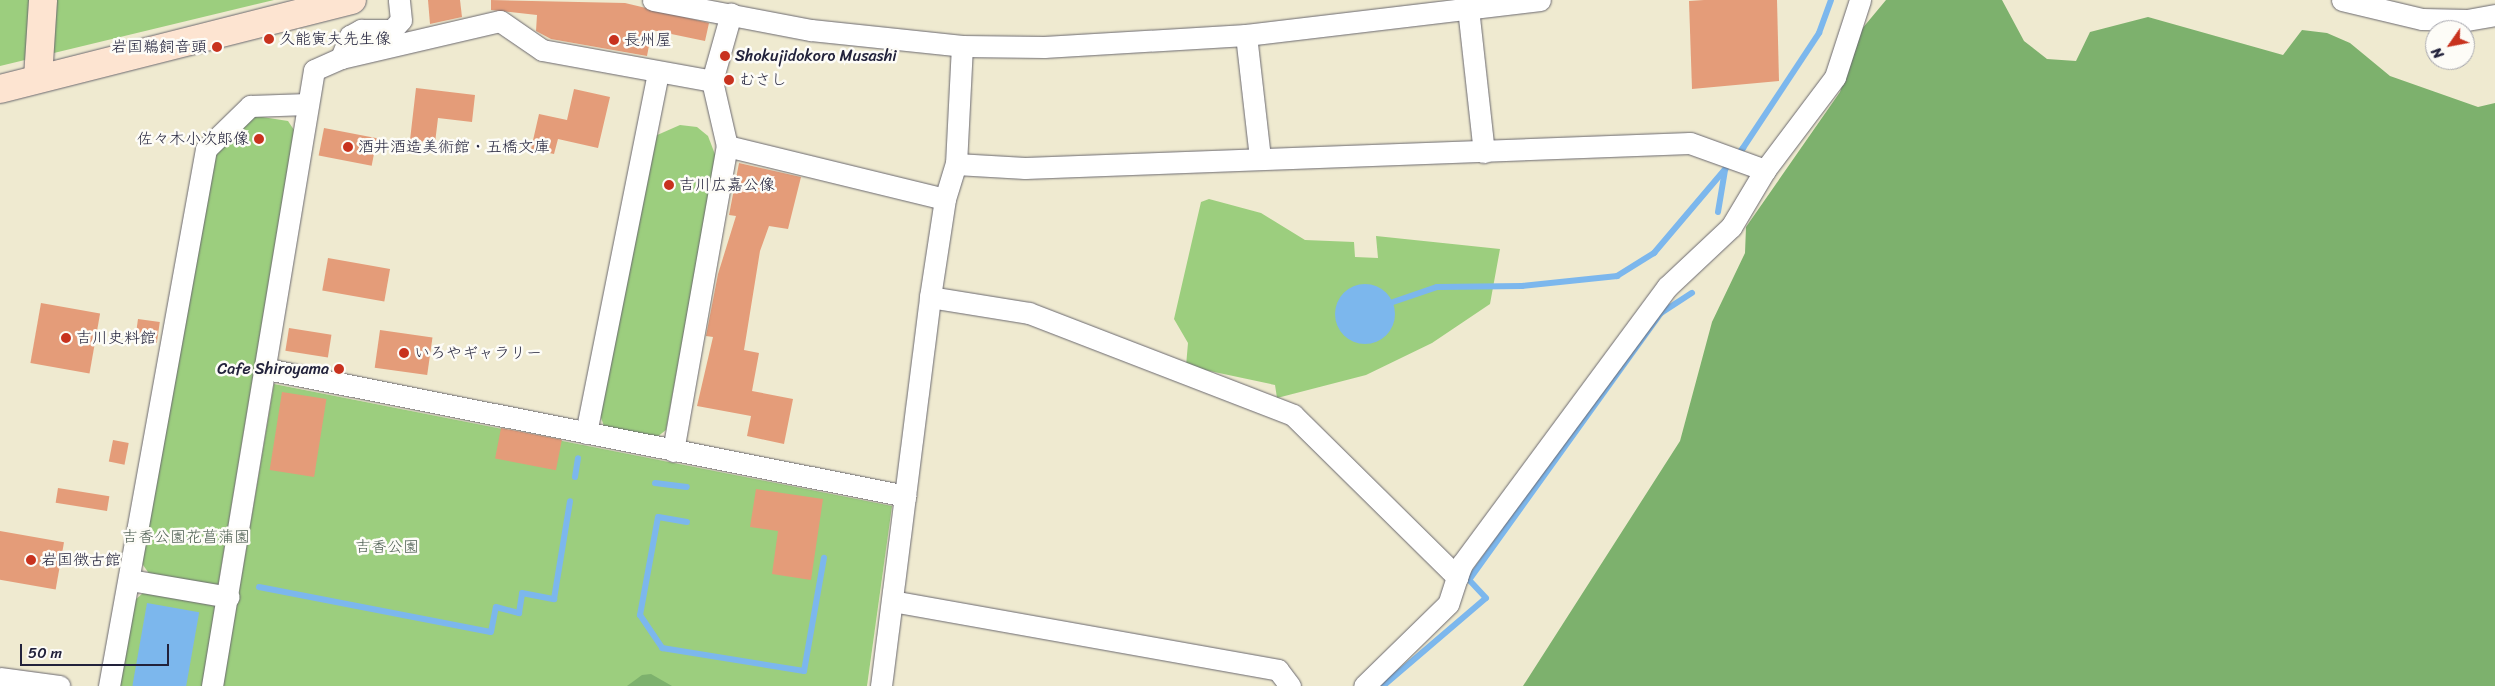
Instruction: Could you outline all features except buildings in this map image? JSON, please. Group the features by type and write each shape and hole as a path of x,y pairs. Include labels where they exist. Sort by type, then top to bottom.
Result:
{"street":[{"path":"38,78 43,0"},
{"path":"0,89 352,0"},
{"path":"341,58 350,36 361,30 392,30 401,20 399,0"},
{"path":"653,0 811,30 962,46 1044,48 1246,35 1540,0"},
{"path":"1364,686 1448,604 1462,564 1667,287 1731,227 1765,170 1835,77 1860,0"},
{"path":"2342,0 2422,19 2467,20 2495,15"},
{"path":"1468,8 1484,152"},
{"path":"673,451 727,146 712,82 731,14"},
{"path":"212,686 229,597 267,369 314,70 341,58 500,21 542,50 712,82"},
{"path":"1246,35 1260,158"},
{"path":"881,686 930,297 945,199 956,164 962,46"},
{"path":"586,433 658,73"},
{"path":"109,686 130,580 206,149 250,106 308,104"},
{"path":"956,164 1025,168 1690,143 1765,170"},
{"path":"727,146 945,199"},
{"path":"930,297 1029,313 1293,415 1457,577"},
{"path":"267,369 906,496"},
{"path":"130,580 229,597"},
{"path":"892,601 1278,670 1290,686"},
{"path":"0,678 59,686"}],"green space":[{"path":"0,0 274,0 0,66"},
{"path":"1886,0 2002,0 2024,41 2047,59 2076,61 2090,32 2148,17 2283,55 2302,30 2327,33 2350,43 2390,76 2478,107 2495,103 2495,686 1523,686 1680,441 1712,322 1745,253 1746,227 1840,92 1861,30"},
{"name":"吉香公園花菖蒲園","path":"250,115 288,121 294,130 218,587 150,575 141,562 216,149"},
{"path":"680,125 697,127 708,136 716,157 666,430 657,437 604,426 600,415 655,136"},
{"path":"1209,199 1261,213 1305,240 1354,242 1355,257 1378,258 1376,236 1500,249 1490,304 1432,343 1366,375 1277,398 1275,385 1186,366 1188,343 1174,319 1201,202"},
{"name":"吉香公園","path":"274,384 892,506 867,686 223,686"},
{"path":"145,591 215,606 203,686 119,686 133,602"},
{"path":"651,674 672,686 627,686 642,675"}],"water":[{"path":"1359,284 1371,284 1382,289 1390,297 1395,308 1393,326 1382,339 1371,344 1359,344 1348,339 1340,331 1335,320 1335,308 1340,297 1348,289"},
{"path":"147,603 199,612 186,686 132,686"}],"waterway":[{"path":"1393,302 1437,287 1522,286 1617,276 1654,253 1743,148 1819,33 1831,0"},
{"path":"1718,212 1725,170"},
{"path":"1383,686 1486,598 1469,580 1661,313 1692,293"},
{"path":"575,477 578,458"},
{"path":"655,483 687,487"},
{"path":"259,587 491,632 496,607 519,613 522,593 554,599 570,501"},
{"path":"687,522 658,517 640,615 662,648 804,671 824,558"}],"place":[{"name":"久能寅夫先生像","path":"269,39"},
{"name":"長州屋","path":"614,40"},
{"name":"岩国鵜飼音頭","path":"217,47"},
{"name":"Shokujidokoro Musashi","path":"725,56"},
{"name":"むさし","path":"729,80"},
{"name":"佐々木小次郎像","path":"259,139"},
{"name":"酒井酒造美術館・五橋文庫","path":"348,147"},
{"name":"吉川広嘉公像","path":"669,185"},
{"name":"吉川史料館","path":"66,338"},
{"name":"いろやギャラリー","path":"404,353"},
{"name":"Cafe Shiroyama","path":"339,369"},
{"name":"岩国徴古館","path":"31,560"}]}
